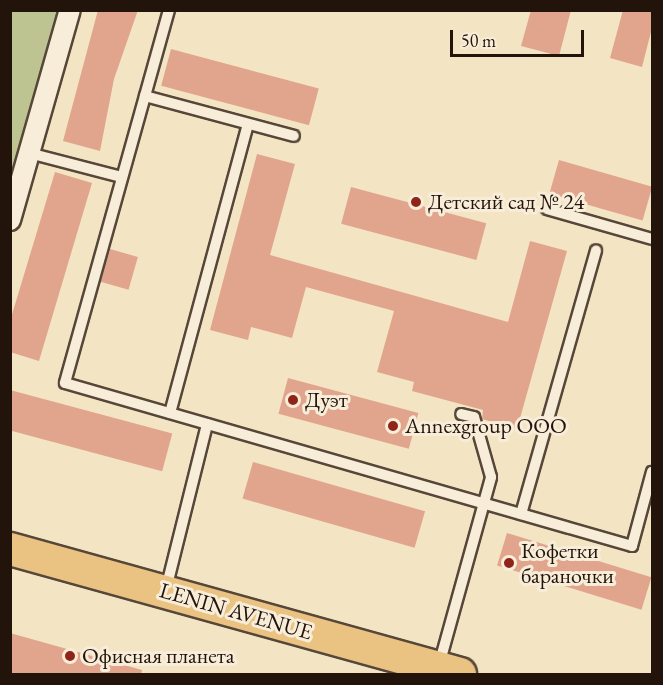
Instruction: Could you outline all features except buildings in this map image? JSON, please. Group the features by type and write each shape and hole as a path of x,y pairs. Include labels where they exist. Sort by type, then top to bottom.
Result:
{"main road":[{"name":"LENIN AVENUE","path":"10,549 449,671"}],"street":[{"path":"10,220 70,10"}],"lane":[{"path":"169,10 65,383 632,546 652,472"},
{"path":"145,96 294,136"},
{"path":"170,413 248,124"},
{"path":"29,153 122,177"},
{"path":"547,209 652,239"},
{"path":"521,514 596,250"},
{"path":"449,671 491,477 474,417 461,414"},
{"path":"166,592 207,424"}],"green space":[{"path":"11,11 66,11 11,209"}],"place":[{"name":"Детский сад № 24","path":"416,202"},
{"name":"Дуэт","path":"293,400"},
{"name":"Annexgroup ООО","path":"393,426"},
{"name":"Кофетки бараночки","path":"509,563"},
{"name":"Офисная планета","path":"70,656"}]}
